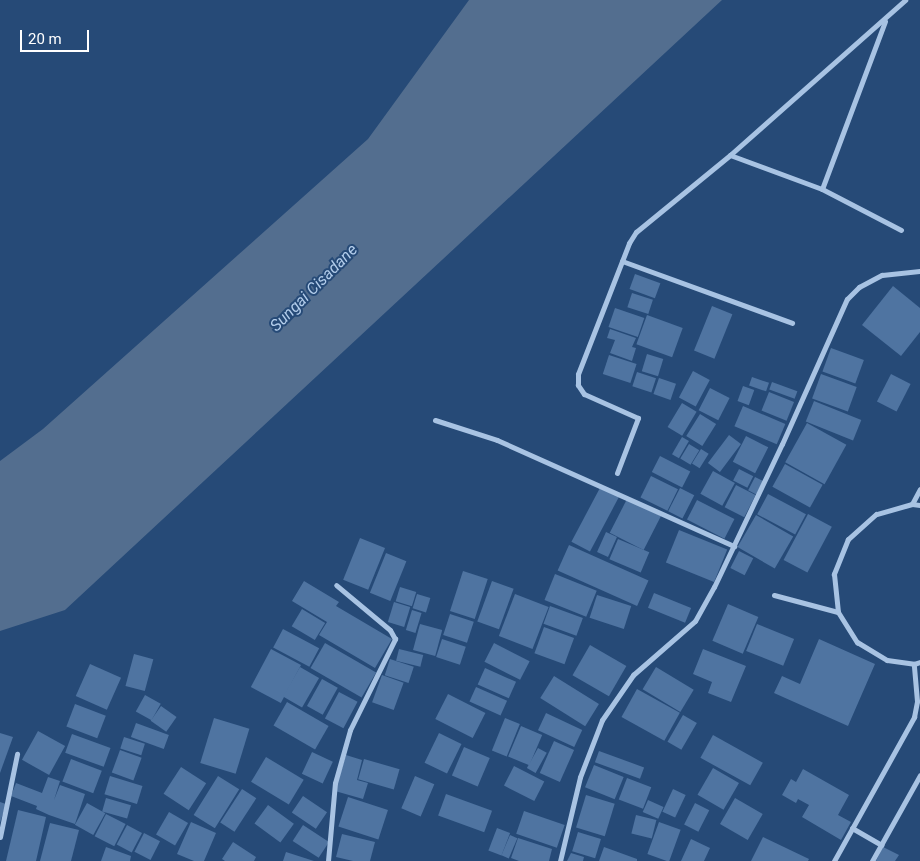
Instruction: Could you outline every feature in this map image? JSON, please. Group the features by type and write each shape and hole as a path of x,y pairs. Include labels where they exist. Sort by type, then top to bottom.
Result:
{"street":[{"path":"617,473 638,418 584,394 578,385 577,379 622,261 636,232 730,155 905,0"},
{"path":"822,188 886,18"},
{"path":"730,155 822,188 901,230"},
{"path":"622,261 792,323"},
{"path":"560,861 580,777 602,720 633,675 695,620 734,546 847,299 859,287 882,275 920,271"},
{"path":"435,420 497,440 734,546"},
{"path":"912,504 920,489"},
{"path":"920,505 912,504 876,514 848,539 834,574 838,612 857,642 887,660 914,664 920,662"},
{"path":"328,861 335,783 348,739 395,639 390,630 336,585"},
{"path":"774,595 838,612"},
{"path":"834,861 914,717 917,701 914,664"},
{"path":"0,838 17,754"},
{"path":"872,861 920,775"},
{"path":"852,828 881,845"}],"water":[{"name":"Sungai Cisadane","path":"469,0 722,0 65,610 0,631 0,461 43,429 368,139"}],"building":[{"path":"635,274 660,283 655,298 630,289"},
{"path":"893,286 920,308 920,332 901,356 862,325"},
{"path":"632,293 653,300 648,314 627,307"},
{"path":"712,306 732,314 714,359 694,351"},
{"path":"615,308 644,318 638,337 608,327"},
{"path":"647,315 683,328 672,357 636,344"},
{"path":"610,329 636,338 632,347 636,348 632,361 610,353 615,340 607,338"},
{"path":"831,348 864,360 855,383 822,371"},
{"path":"647,354 663,359 658,376 642,371"},
{"path":"609,355 637,364 630,383 603,374"},
{"path":"693,371 710,380 696,406 679,397"},
{"path":"637,372 656,378 651,392 632,386"},
{"path":"821,374 857,387 848,411 812,398"},
{"path":"891,374 911,384 897,412 877,402"},
{"path":"752,377 769,383 766,391 749,386"},
{"path":"659,378 676,384 670,400 653,394"},
{"path":"772,382 797,391 795,399 769,390"},
{"path":"743,386 754,390 749,405 738,401"},
{"path":"710,388 730,398 718,420 699,410"},
{"path":"769,392 794,402 787,421 762,411"},
{"path":"814,401 861,420 853,441 806,421"},
{"path":"682,403 697,412 682,436 668,427"},
{"path":"743,406 785,424 777,444 734,426"},
{"path":"700,414 716,424 702,446 686,436"},
{"path":"807,423 846,445 825,484 785,462"},
{"path":"729,435 741,444 720,472 708,463"},
{"path":"746,436 768,447 755,473 733,462"},
{"path":"682,437 689,441 679,458 672,454"},
{"path":"689,444 699,450 691,465 680,459"},
{"path":"701,449 709,454 700,468 692,463"},
{"path":"660,456 690,471 682,487 652,472"},
{"path":"785,464 823,485 810,508 772,487"},
{"path":"739,469 753,476 747,488 733,481"},
{"path":"713,471 735,483 722,506 700,494"},
{"path":"651,476 678,489 667,511 640,498"},
{"path":"755,477 763,481 756,494 748,490"},
{"path":"736,485 756,495 744,517 725,507"},
{"path":"601,486 620,496 590,551 571,542"},
{"path":"680,488 694,495 682,518 668,511"},
{"path":"768,494 806,514 795,534 757,514"},
{"path":"627,499 661,516 644,550 610,533"},
{"path":"697,500 734,519 724,539 687,520"},
{"path":"808,514 832,527 807,573 784,560"},
{"path":"756,515 793,536 775,569 738,547"},
{"path":"679,530 727,549 714,582 666,562"},
{"path":"606,532 617,537 608,557 597,552"},
{"path":"360,538 385,548 368,590 343,580"},
{"path":"618,539 649,552 641,573 609,559"},
{"path":"569,545 648,580 637,606 558,571"},
{"path":"739,551 753,558 745,575 730,568"},
{"path":"386,553 406,561 390,601 370,593"},
{"path":"463,571 488,579 475,619 450,611"},
{"path":"555,574 597,591 586,617 545,600"},
{"path":"304,581 339,602 336,606 392,639 375,668 319,635 327,622 292,601"},
{"path":"492,581 514,589 499,629 477,621"},
{"path":"400,587 416,592 412,606 396,601"},
{"path":"654,593 691,608 685,623 648,608"},
{"path":"417,594 430,598 426,612 413,608"},
{"path":"515,594 549,607 532,649 499,636"},
{"path":"597,595 631,606 624,629 590,618"},
{"path":"394,602 410,607 404,627 388,622"},
{"path":"728,604 758,617 743,654 712,641"},
{"path":"550,606 583,618 576,636 544,624"},
{"path":"302,609 325,623 315,640 292,626"},
{"path":"412,610 422,613 415,633 406,630"},
{"path":"450,614 474,622 467,643 443,635"},
{"path":"420,624 442,630 435,656 413,650"},
{"path":"757,624 794,639 783,666 746,651"},
{"path":"544,627 574,638 564,664 534,653"},
{"path":"283,629 319,648 309,667 273,648"},
{"path":"442,639 466,647 460,665 436,657"},
{"path":"819,639 875,664 848,726 774,693 782,676 800,684"},
{"path":"325,643 376,672 362,698 310,668"},
{"path":"494,643 530,661 520,680 484,662"},
{"path":"590,645 626,666 609,696 572,675"},
{"path":"271,649 301,665 281,703 251,687"},
{"path":"399,649 423,655 420,667 396,661"},
{"path":"703,649 746,666 731,702 708,693 712,682 693,674"},
{"path":"134,654 153,659 145,691 125,686"},
{"path":"390,659 414,667 409,683 385,675"},
{"path":"90,664 121,678 107,710 76,696"},
{"path":"300,667 319,678 302,707 283,696"},
{"path":"656,667 694,690 680,712 643,689"},
{"path":"485,668 516,682 509,698 478,684"},
{"path":"382,675 404,683 394,710 372,702"},
{"path":"554,676 599,704 585,726 540,698"},
{"path":"322,679 338,688 323,715 307,706"},
{"path":"476,687 507,701 501,715 469,702"},
{"path":"637,689 680,713 664,741 621,717"},
{"path":"339,692 358,702 343,728 325,718"},
{"path":"448,694 485,713 473,738 435,719"},
{"path":"145,695 161,704 152,720 136,712"},
{"path":"287,702 329,726 315,749 274,725"},
{"path":"75,704 106,716 97,738 66,726"},
{"path":"161,706 177,717 166,732 151,721"},
{"path":"546,713 582,730 574,747 538,730"},
{"path":"683,715 697,723 681,750 668,742"},
{"path":"214,718 249,729 236,774 200,763"},
{"path":"505,718 520,724 507,756 492,750"},
{"path":"136,723 169,735 164,749 131,737"},
{"path":"521,726 542,735 529,765 508,756"},
{"path":"38,731 65,746 49,775 22,760"},
{"path":"0,733 13,737 0,773"},
{"path":"439,733 461,744 447,774 425,763"},
{"path":"72,734 111,748 104,767 65,753"},
{"path":"713,735 763,763 750,785 700,758"},
{"path":"124,737 145,744 141,755 120,748"},
{"path":"554,741 574,750 560,782 540,773"},
{"path":"464,747 490,758 478,786 452,776"},
{"path":"538,748 547,753 536,773 527,768"},
{"path":"120,750 142,758 133,780 112,773"},
{"path":"599,751 644,767 640,779 595,762"},
{"path":"312,752 333,762 323,783 302,774"},
{"path":"346,755 362,760 357,780 368,783 363,799 335,791"},
{"path":"266,757 304,780 289,805 251,782"},
{"path":"71,759 102,771 93,793 62,781"},
{"path":"364,759 400,769 394,789 358,779"},
{"path":"594,765 624,777 615,799 585,787"},
{"path":"514,766 544,781 534,801 504,786"},
{"path":"181,767 206,783 189,810 164,794"},
{"path":"713,768 739,783 723,810 698,795"},
{"path":"803,769 849,795 838,815 851,822 841,840 802,817 809,805 798,799 796,803 782,795 791,779 796,782"},
{"path":"110,776 143,786 137,804 104,794"},
{"path":"218,776 239,789 215,828 194,815"},
{"path":"415,776 434,784 421,816 401,808"},
{"path":"48,777 60,781 54,800 60,785 85,794 75,824 49,815 36,809 37,806 11,796 16,783 42,793"},
{"path":"627,778 651,787 643,809 619,799"},
{"path":"242,789 256,798 234,832 220,823"},
{"path":"673,789 686,795 675,818 662,812"},
{"path":"446,794 492,811 484,832 438,816"},
{"path":"586,795 615,804 605,836 576,828"},
{"path":"303,796 327,812 316,829 292,813"},
{"path":"348,797 388,810 378,839 338,826"},
{"path":"106,798 131,805 127,819 102,811"},
{"path":"735,798 763,814 748,840 720,824"},
{"path":"648,800 664,807 658,819 643,812"},
{"path":"0,802 6,804 0,823"},
{"path":"87,803 105,813 93,835 75,825"},
{"path":"695,803 709,810 698,832 684,824"},
{"path":"268,805 294,824 280,842 254,824"},
{"path":"18,810 46,817 36,861 6,861"},
{"path":"524,811 565,825 557,848 516,834"},
{"path":"169,812 188,823 175,846 156,835"},
{"path":"106,814 126,824 114,846 95,836"},
{"path":"636,815 656,820 652,839 631,833"},
{"path":"191,822 216,833 204,861 194,861 177,854"},
{"path":"659,822 681,830 669,861 647,854"},
{"path":"50,823 79,830 71,861 40,861"},
{"path":"127,825 142,833 132,852 117,844"},
{"path":"303,825 329,842 319,858 293,841"},
{"path":"497,828 510,833 501,855 488,850"},
{"path":"578,832 601,839 595,858 572,851"},
{"path":"144,833 160,841 151,860 134,852"},
{"path":"342,834 375,842 370,861 353,861 336,857"},
{"path":"510,835 517,838 509,858 501,855"},
{"path":"763,837 809,859 808,861 751,861"},
{"path":"518,838 552,849 549,861 519,861 511,858"},
{"path":"691,839 710,848 704,861 681,861"},
{"path":"233,842 256,857 254,861 225,861 222,859"},
{"path":"106,847 131,856 130,861 101,861"},
{"path":"604,847 637,859 637,861 599,861"},
{"path":"883,847 899,855 895,861 876,861"},
{"path":"286,852 314,861 283,861"},
{"path":"571,853 584,857 583,861 567,861"}]}
